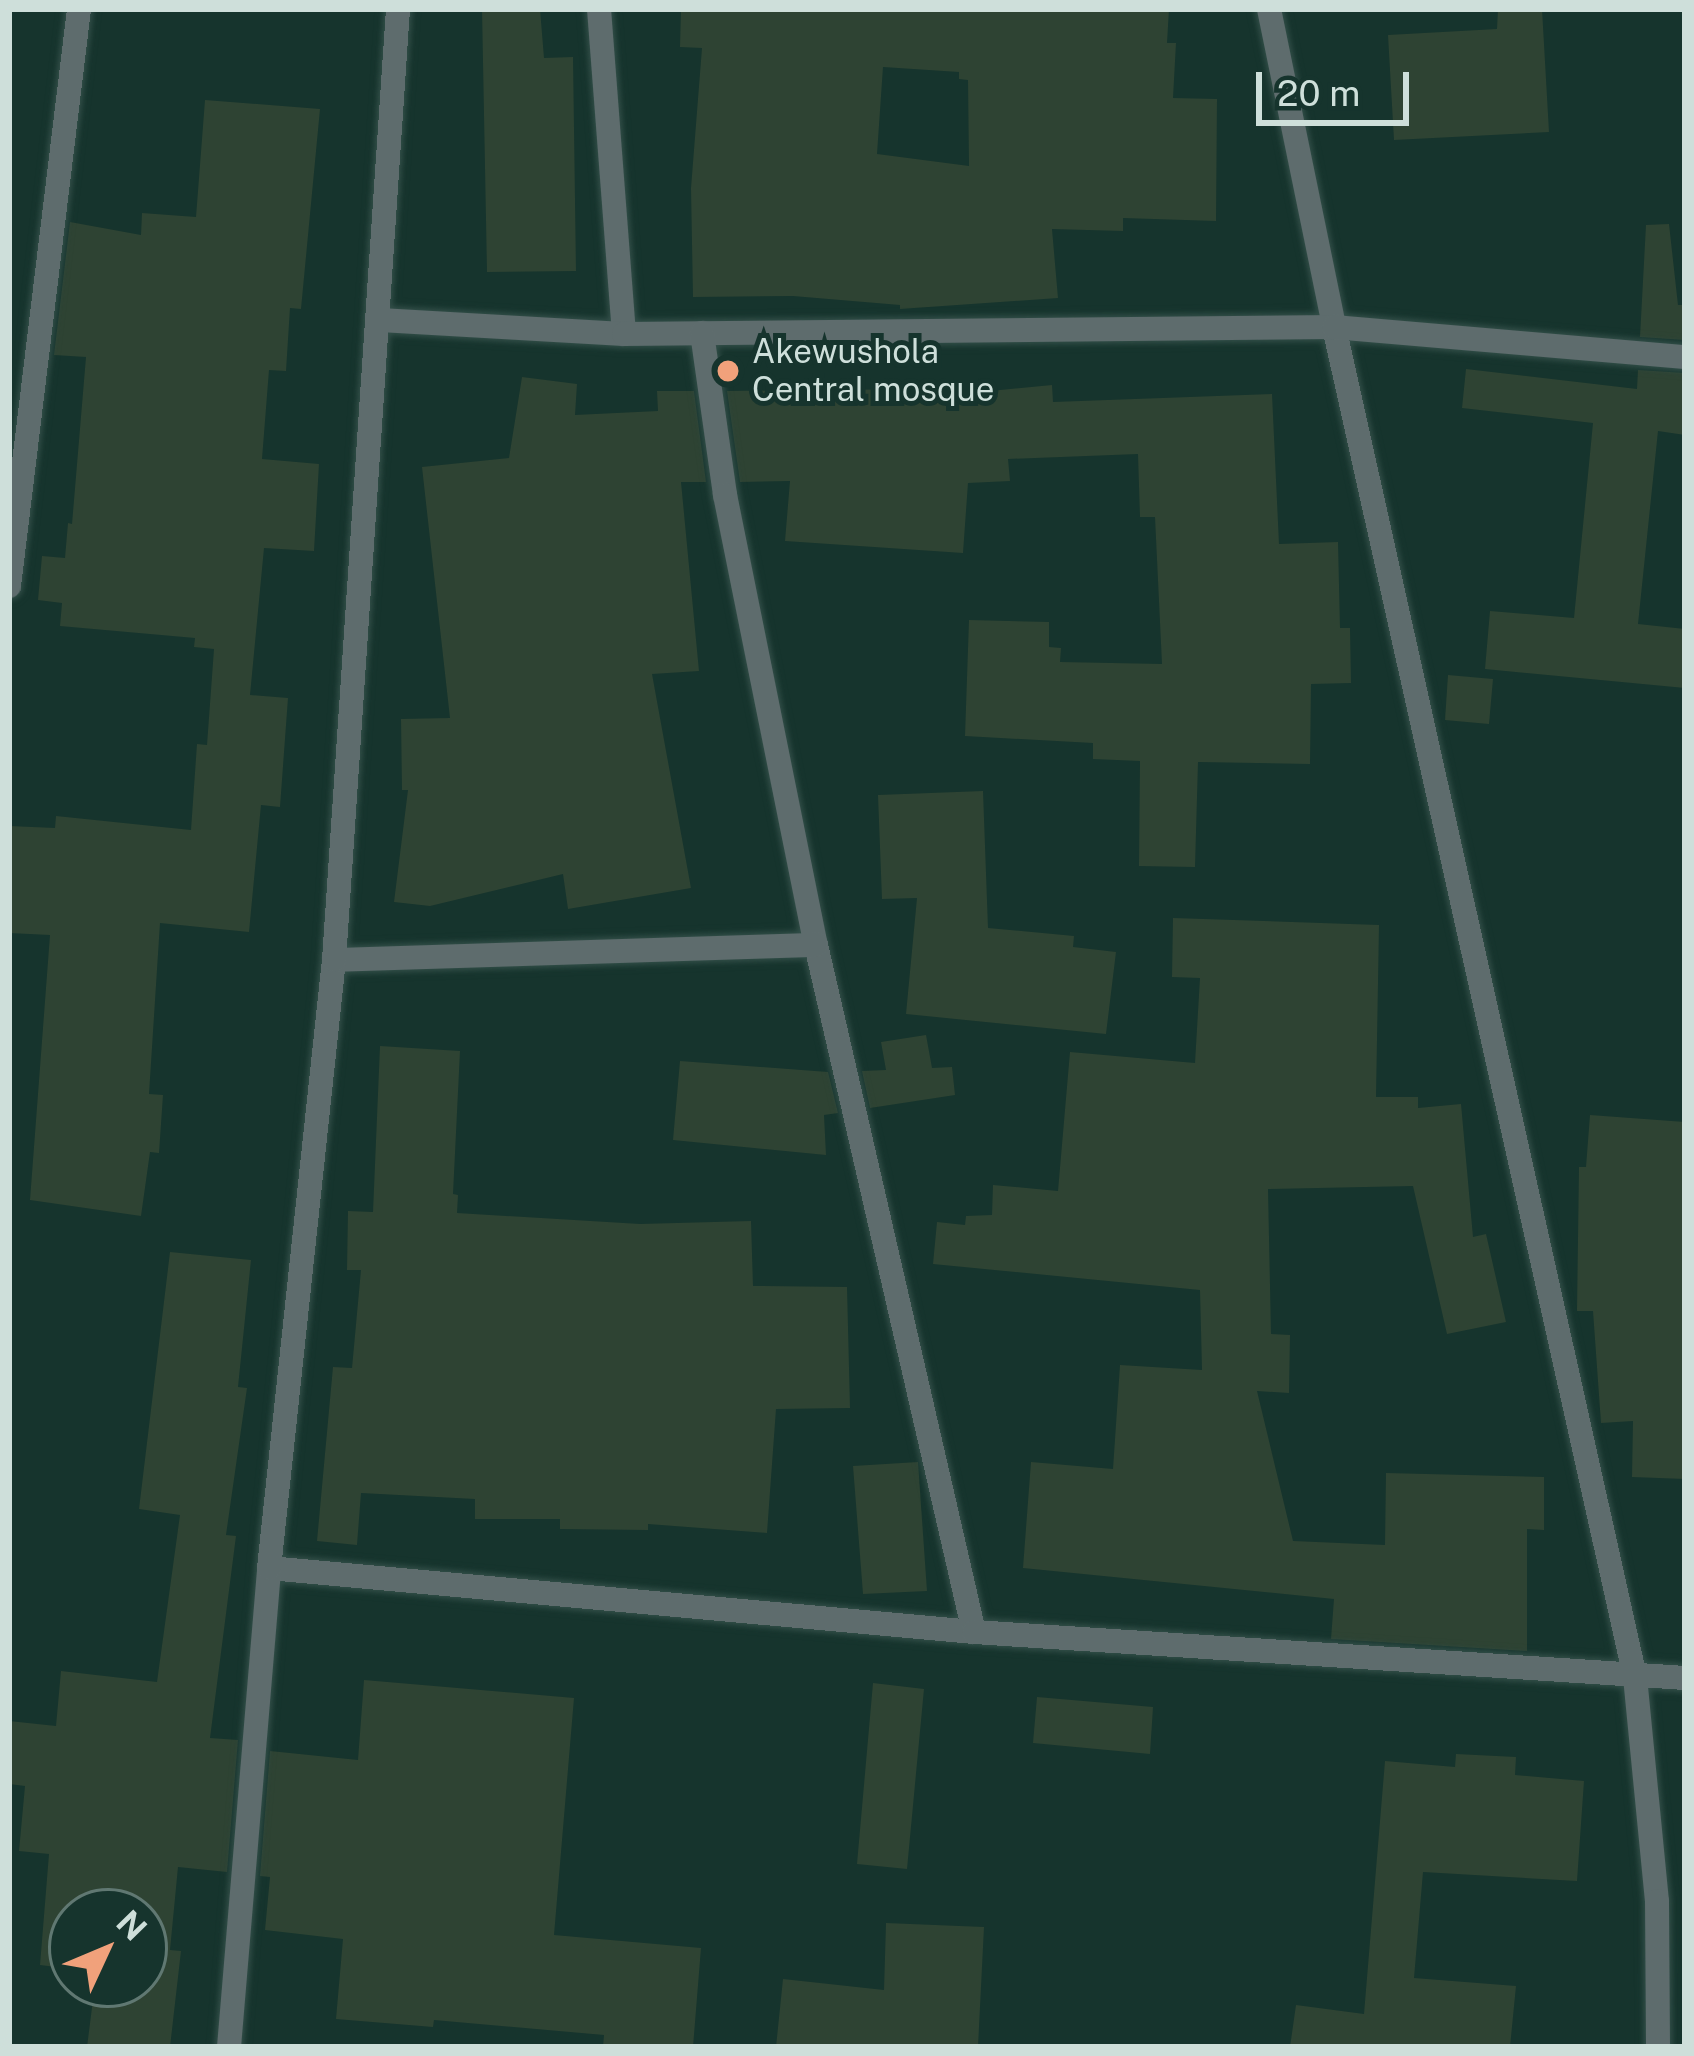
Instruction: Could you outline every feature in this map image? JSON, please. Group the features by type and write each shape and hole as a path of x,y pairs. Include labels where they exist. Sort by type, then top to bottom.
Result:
{"street":[{"path":"9,586 79,9"},
{"path":"229,2047 269,1568 334,960 398,9"},
{"path":"599,9 624,334"},
{"path":"1269,9 1334,327 1635,1677 1657,1901 1658,2047"},
{"path":"380,320 624,334 1334,327 1685,357"},
{"path":"702,333 725,495 816,945 974,1632"},
{"path":"334,960 816,945"},
{"path":"269,1568 974,1632 1685,1678"}],"building":[{"path":"482,9 540,9 544,58 573,57 576,271 487,272"},
{"path":"681,9 1169,9 1167,43 1176,43 1173,98 1217,99 1216,221 1123,218 1123,231 1052,229 1058,298 900,309 900,305 793,296 693,297 691,188 702,48 680,47","holes":["883,67 959,72 959,79 968,80 969,166 877,154"]},
{"path":"1498,9 1542,9 1549,132 1394,140 1388,35 1497,29"},
{"path":"205,100 320,109 301,309 290,308 286,371 269,370 262,459 319,464 314,551 264,548 250,695 288,698 280,807 261,805 249,932 160,923 149,1094 163,1095 159,1153 150,1152 141,1216 30,1200 50,935 9,933 9,826 55,828 56,816 191,830 197,744 207,745 214,649 194,647 195,638 60,626 62,603 38,600 42,556 65,558 68,523 72,524 86,357 54,355 70,222 141,235 142,213 196,217"},
{"path":"1669,224 1678,305 1685,305 1685,340 1640,337 1646,225"},
{"path":"1466,369 1637,389 1638,370 1685,373 1685,435 1658,431 1638,624 1685,629 1685,688 1485,669 1490,611 1574,618 1593,423 1462,408"},
{"path":"522,377 577,384 575,415 658,411 657,391 694,391 706,482 681,482 699,671 652,674 691,888 568,909 563,874 430,906 394,902 408,790 402,790 401,719 450,718 422,467 509,458"},
{"path":"1052,385 1053,402 1272,394 1279,544 1338,542 1340,628 1350,628 1351,683 1311,684 1310,764 1198,762 1195,867 1139,866 1140,761 1093,759 1093,743 965,736 969,620 1049,622 1049,647 1061,648 1060,662 1162,664 1155,517 1140,517 1138,454 1008,459 1010,481 968,483 963,553 785,541 790,481 740,482 727,391 921,389 920,398"},
{"path":"1448,675 1493,679 1489,724 1445,720"},
{"path":"983,791 988,928 1074,936 1073,947 1116,952 1106,1034 906,1014 917,898 882,899 878,795"},
{"path":"1173,918 1379,925 1376,1097 1418,1097 1418,1108 1461,1104 1473,1237 1486,1234 1506,1322 1447,1334 1413,1186 1268,1189 1271,1334 1290,1335 1289,1393 1257,1391 1293,1541 1385,1545 1386,1473 1544,1477 1544,1530 1527,1529 1527,1651 1331,1639 1334,1599 1023,1568 1031,1462 1113,1469 1120,1365 1202,1370 1200,1290 933,1264 937,1222 965,1225 966,1216 992,1215 993,1185 1058,1191 1070,1052 1195,1063 1200,978 1172,977"},
{"path":"926,1035 932,1068 952,1067 955,1095 870,1108 862,1071 886,1070 881,1042"},
{"path":"380,1046 460,1051 453,1194 458,1195 457,1213 640,1224 751,1221 753,1286 847,1287 850,1408 776,1409 767,1533 648,1524 648,1530 560,1529 560,1519 475,1519 475,1499 361,1493 357,1545 317,1541 333,1367 352,1368 361,1270 347,1270 348,1211 373,1212"},
{"path":"680,1061 828,1072 838,1113 824,1115 826,1155 673,1140"},
{"path":"1590,1115 1685,1122 1685,1479 1632,1477 1633,1421 1601,1423 1593,1311 1577,1311 1579,1167 1586,1167"},
{"path":"170,1252 251,1260 238,1387 247,1388 226,1535 236,1536 210,1738 238,1740 227,1872 178,1867 170,1950 181,1951 170,2047 87,2047 92,2008 168,2008 168,1888 48,1888 48,1966 40,1965 49,1854 19,1851 25,1786 9,1784 9,1721 56,1726 61,1671 157,1682 180,1515 139,1509"},
{"path":"918,1462 927,1591 863,1594 853,1466"},
{"path":"364,1680 574,1698 554,1935 701,1948 693,2047 603,2047 604,2035 434,2020 433,2027 336,2019 343,1939 265,1930 270,1877 260,1876 270,1751 358,1760"},
{"path":"873,1683 924,1689 907,1869 857,1864"},
{"path":"1037,1697 1153,1707 1150,1754 1033,1743"},
{"path":"1456,1754 1516,1757 1515,1775 1584,1781 1577,1881 1423,1872 1414,1978 1516,1986 1510,2047 1290,2047 1296,2005 1364,2014 1385,1761 1455,1767"},
{"path":"886,1923 984,1927 978,2047 776,2047 783,1979 884,1990"}],"place":[{"name":"Akewushola Central mosque","path":"728,371"}]}
